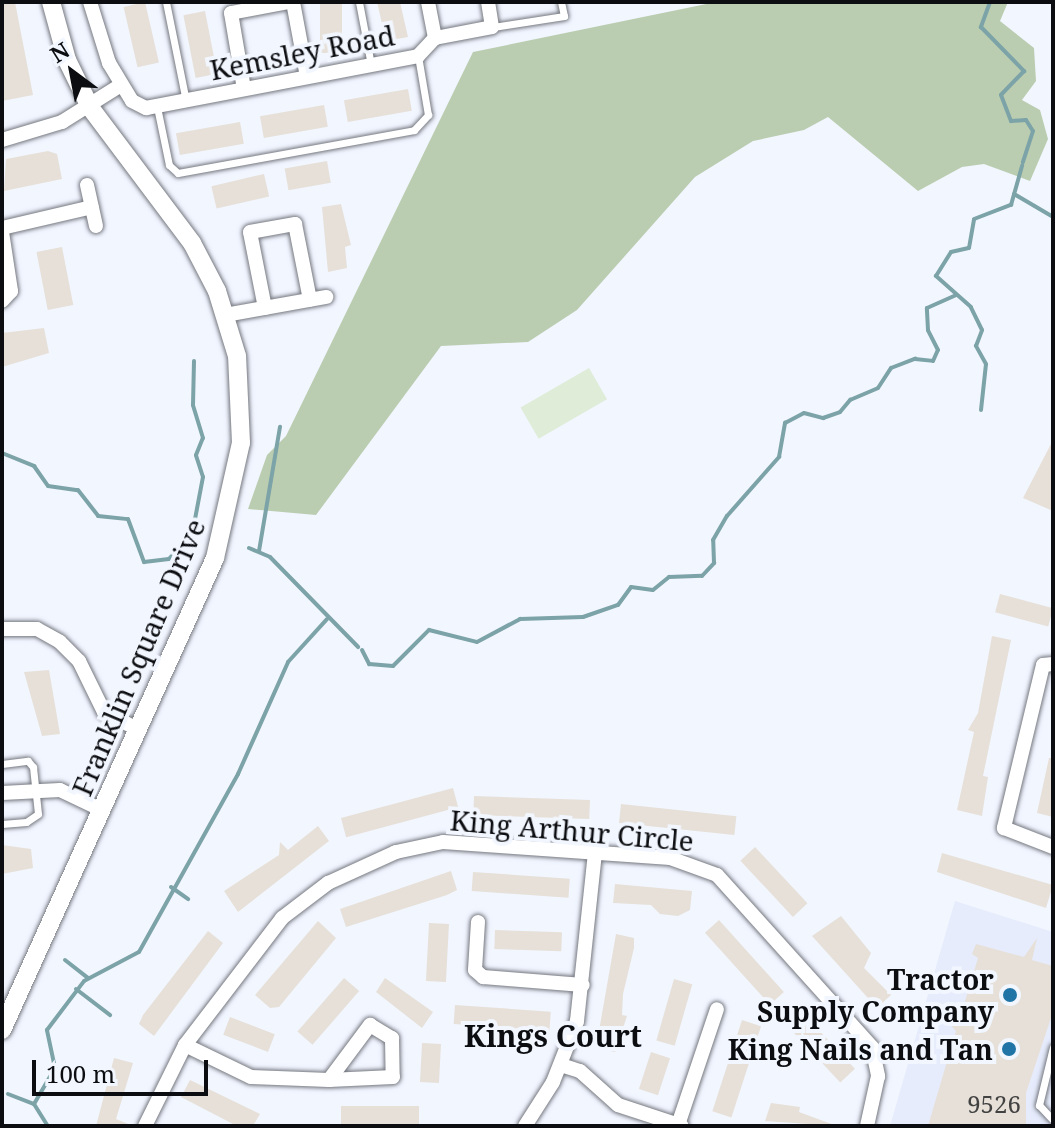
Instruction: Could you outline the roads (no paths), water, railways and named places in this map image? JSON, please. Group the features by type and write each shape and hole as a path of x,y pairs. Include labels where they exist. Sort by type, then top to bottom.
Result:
{"street":[{"name":"Franklin Square Drive","path":"2,1030 7,1004 102,810 215,558 235,492 242,410 225,315 192,243 90,107 67,60 51,2"},
{"path":"90,2 121,85 132,101 157,106"},
{"path":"244,89 231,13 290,2 307,77"},
{"path":"428,2 435,38"},
{"path":"488,2 492,27"},
{"name":"Kemsley Road","path":"157,106 418,56 435,38 492,27"},
{"path":"2,140 90,107 121,85"},
{"path":"87,185 96,226"},
{"path":"2,301 11,291 2,230 92,207"},
{"path":"265,308 250,232 295,224 310,300"},
{"path":"225,315 326,297"},
{"path":"2,629 37,629 60,642 79,661 104,712 139,730"},
{"path":"1053,664 1043,665 1004,828 1053,847"},
{"path":"2,793 37,790 72,793 102,810"},
{"name":"King Arthur Circle","path":"145,1126 185,1045 282,918 328,883 396,852 443,842 685,861 726,883 877,1056 867,1126"},
{"path":"525,1126 561,1065 583,985 595,853"},
{"path":"478,922 475,970 483,977 583,985"},
{"path":"561,1065 580,1071 618,1105 680,1125 717,1009"},
{"path":"185,1045 251,1077 329,1080 393,1077 392,1038 370,1025 329,1080"}],"lane":[{"path":"166,2 186,101"},
{"path":"359,2 371,65"},
{"path":"492,27 564,16 561,2"},
{"path":"157,106 169,165 178,173 414,130 428,115 418,56"},
{"path":"2,764 28,761 37,790 36,819 2,824"},
{"path":"1053,1047 1039,1105 1053,1120"}],"waterway":[{"path":"990,2 981,27 1024,71 1001,95 1011,121 1026,120 1033,131 1023,162"},
{"path":"981,410 986,364 976,346 982,330 971,307 936,276 951,252 969,248 974,219 1011,205 1022,166"},
{"path":"1014,194 1053,217"},
{"path":"362,650 369,664 393,666 429,630 477,642 520,619 583,617 618,605 631,587 653,590 669,577 702,576 714,563 713,540 727,516 779,457 785,423 804,413 823,418 840,412 850,400 878,388 891,368 915,359 933,361 938,350 928,330 927,308 956,295"},
{"path":"2,453 34,466 48,486 78,490 98,516 128,519 144,562 169,559 192,535 203,477 196,455 203,438 193,405 194,361"},
{"path":"259,551 280,427"},
{"path":"249,548 270,557 358,647"},
{"path":"34,1104 55,1068 47,1030 84,981 139,952 238,774 288,662 327,619"},
{"path":"171,887 188,899"},
{"path":"65,960 88,978"},
{"path":"76,989 110,1015"},
{"path":"8,1094 34,1104 48,1126"}],"place":[{"name":"Tractor Supply Company","path":"1010,995"},
{"name":"King Nails and Tan","path":"1009,1049"}],"district":[{"name":"Kings Court","path":"553,1036"}]}
